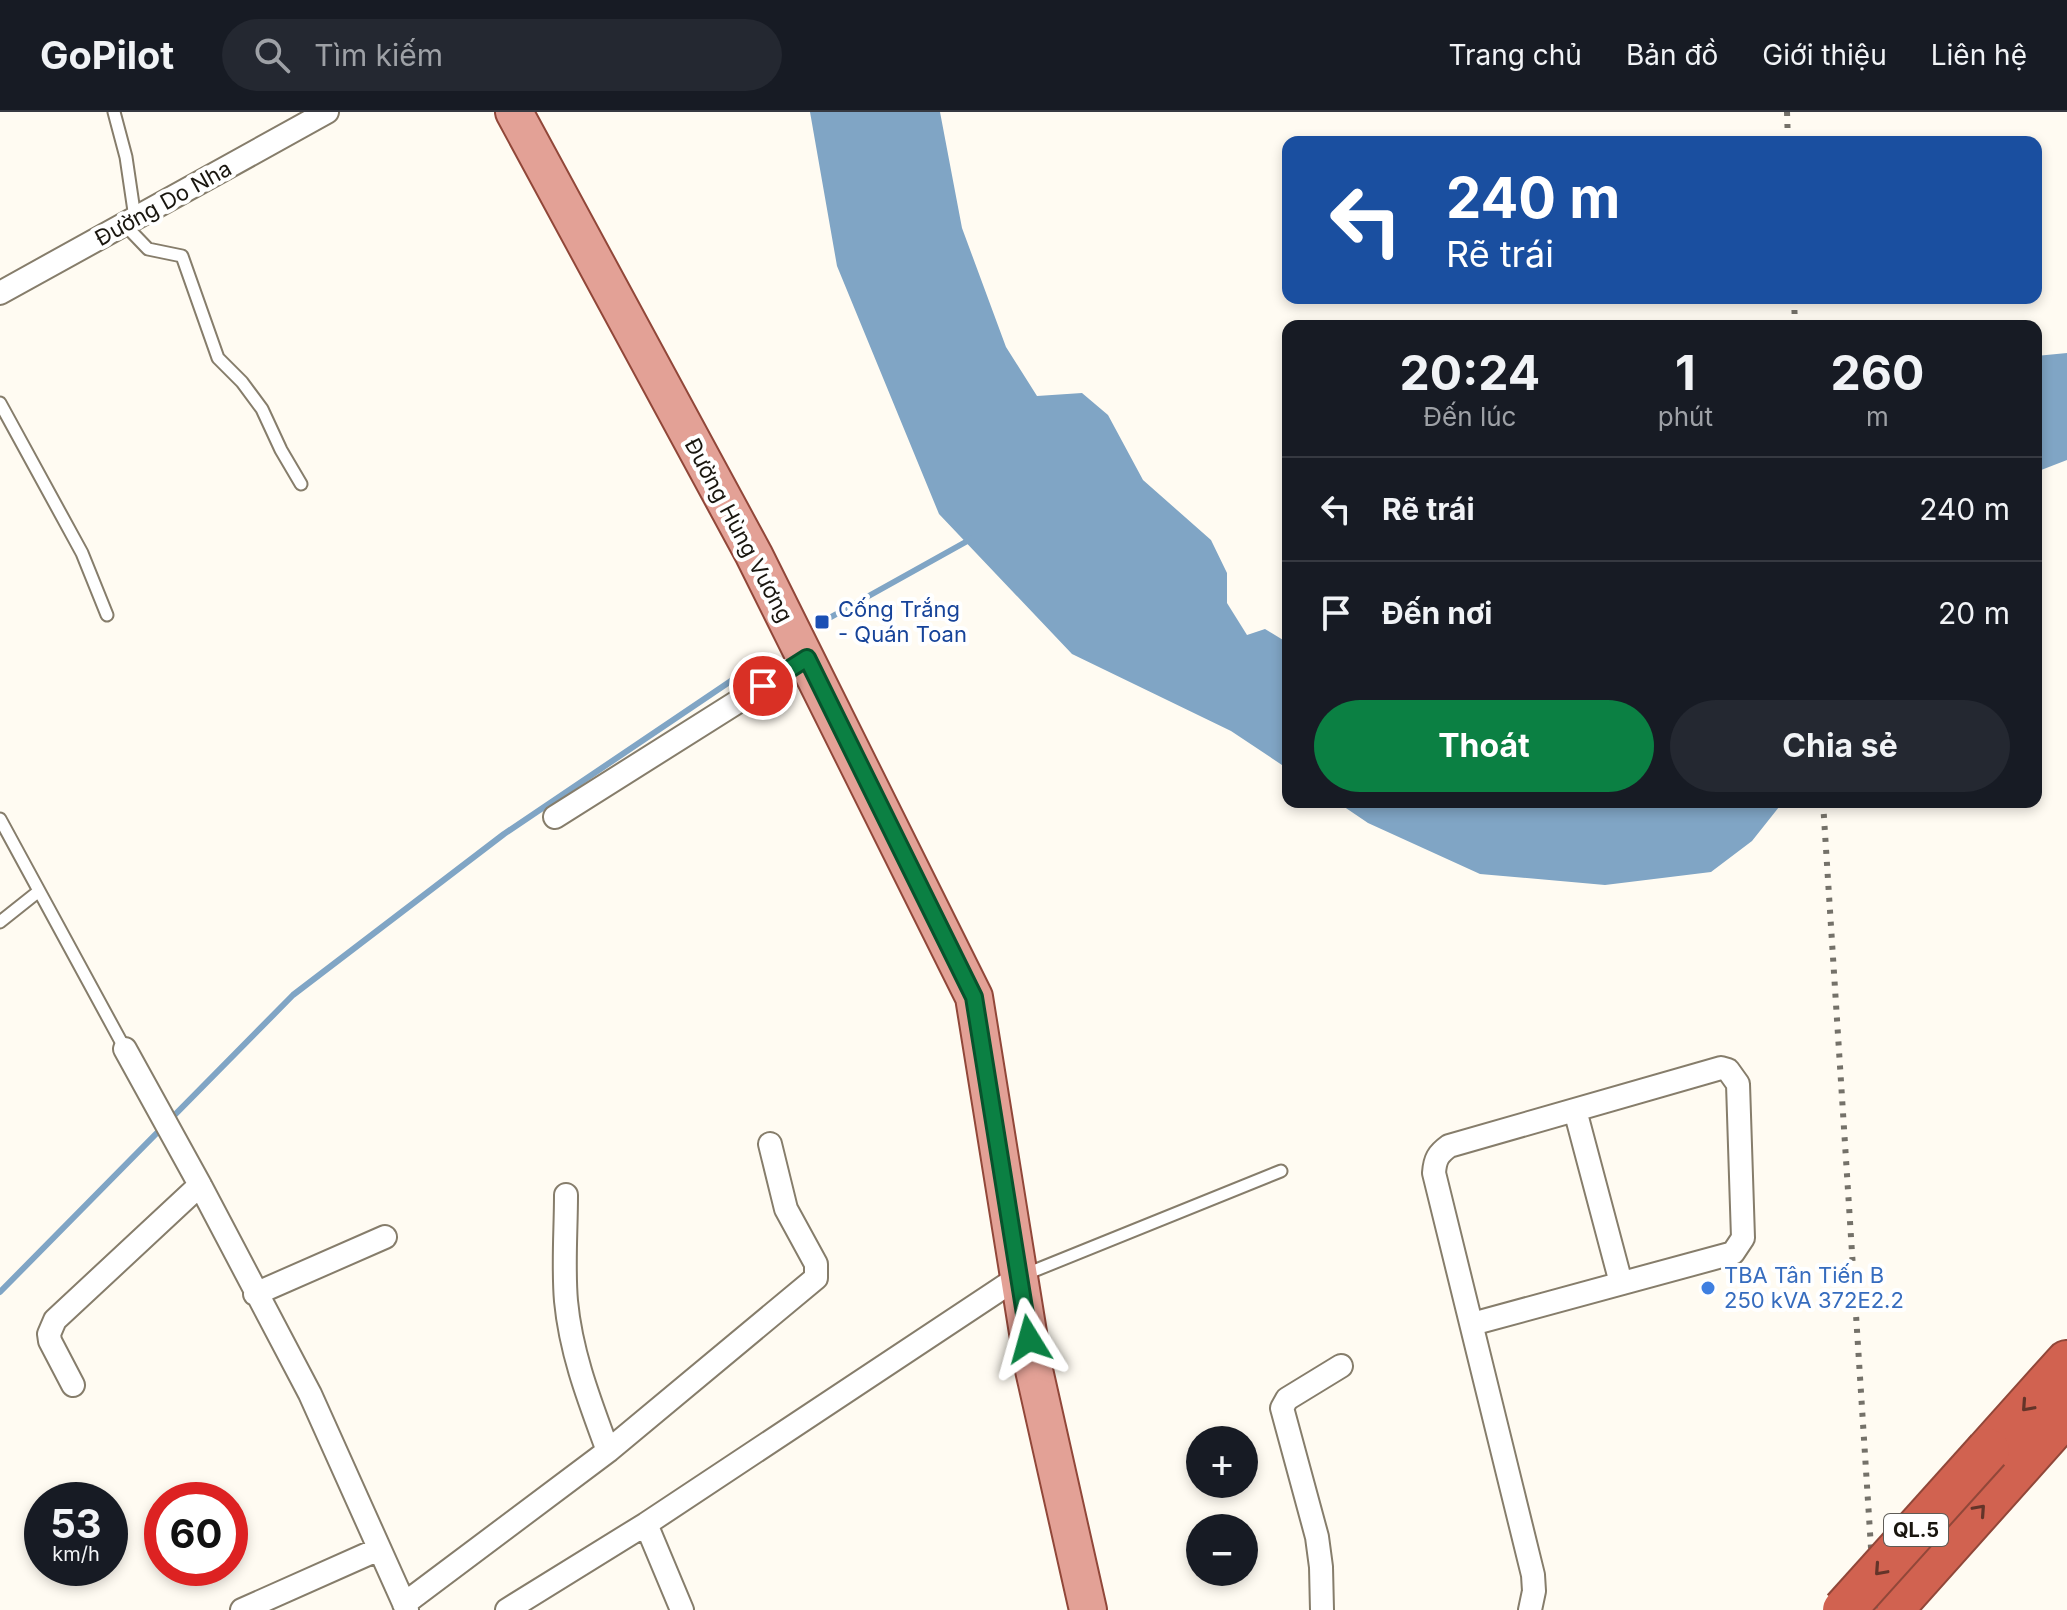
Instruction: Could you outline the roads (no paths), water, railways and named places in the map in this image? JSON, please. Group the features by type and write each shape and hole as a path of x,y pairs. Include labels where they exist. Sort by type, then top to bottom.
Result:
{"highway":[{"name":"QL.5","path":"1891,1610 2067,1362"},
{"name":"QL.5","path":"1844,1610 1998,1463 2067,1413"}],"main road":[{"name":"Đường Hùng Vương","path":"514,112 754,555 974,997 1034,1370 1088,1610"}],"street":[{"name":"Đường Do Nha","path":"3,285 129,221 327,112"},
{"path":"555,817 807,658"},
{"path":"125,1049 200,1185 334,1443 406,1607 608,1451 816,1278 816,1264 786,1209 770,1144"},
{"path":"1472,1324 1724,1257 1739,1246 1743,1238 1738,1084 1728,1070 1721,1068 1449,1146 1435,1160 1434,1173 1533,1575 1530,1610"},
{"path":"1575,1110 1621,1283"},
{"path":"73,1385 50,1341 49,1334 55,1320 200,1185"},
{"path":"566,1195 566,1298 570,1327 581,1381 608,1451"},
{"path":"255,1294 385,1237"},
{"path":"507,1610 646,1524 1020,1276"},
{"path":"1322,1610 1317,1537 1282,1408 1287,1399 1341,1366"},
{"path":"646,1524 680,1604"},
{"path":"242,1610 379,1549"}],"lane":[{"path":"114,112 126,157 129,221 148,249 182,256 218,358 253,395 301,484"},
{"path":"0,403 82,553 107,615"},
{"path":"0,819 125,1049"},
{"path":"0,922 39,891"},
{"path":"1020,1276 1281,1171"}],"water":[{"path":"810,112 940,112 962,228 1006,347 1037,396 1082,393 1108,415 1143,480 1211,540 1227,573 1227,603 1247,635 1265,629 1282,639 1282,765 1231,731 1072,654 939,514 837,266"},
{"path":"2067,353 2067,460 2042,470 2042,355"},
{"path":"1346,808 1778,808 1752,841 1711,872 1605,885 1480,874 1368,823"}],"waterway":[{"path":"831,617 971,539"},
{"path":"0,1292 293,995 504,834 768,656"}],"railway":[{"path":"1787,112 1788,136"},
{"path":"1794,304 1795,320"},
{"path":"1823,808 1875,1610"}],"place":[{"name":"Cống Trắng - Quán Toan","path":"822,622"},
{"name":"TBA Tân Tiến B 250 kVA 372E2.2","path":"1708,1288"}]}
